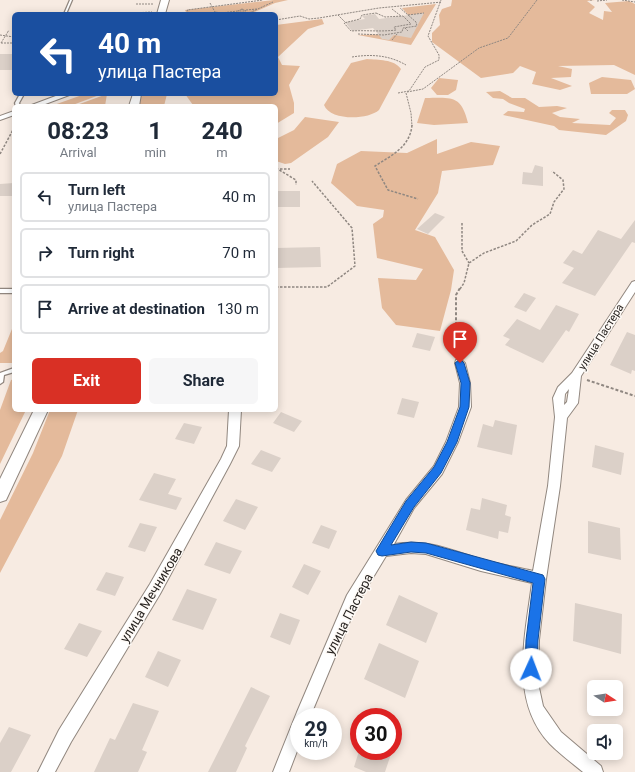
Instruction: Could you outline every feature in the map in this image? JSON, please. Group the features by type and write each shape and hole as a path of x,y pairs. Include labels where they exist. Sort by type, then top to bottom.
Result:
{"street":[{"path":"159,12 165,0"},
{"path":"39,104 62,96"},
{"path":"0,118 12,113"},
{"name":"улица Пастера","path":"595,772 555,738 536,709 530,683 532,640 539,579 554,486 561,417 572,403 576,376 635,284"},
{"name":"улица Пастера","path":"306,708 352,600 410,504 438,470 452,442 465,407 465,383 460,363"},
{"path":"0,495 40,412"},
{"name":"улица Мечникова","path":"46,772 65,736 156,589 220,473 233,446 235,412"},
{"path":"382,551 411,547 426,548 482,565 539,579"},
{"path":"281,772 290,748"}],"lane":[{"path":"66,12 71,0"},
{"path":"0,291 12,291"},
{"path":"0,382 2,374 12,371"}],"path":[{"path":"188,12 187,10 264,0 267,5"},
{"path":"398,93 403,94 423,89 479,48 508,38 537,0"},
{"path":"597,0 607,0"},
{"path":"622,0 635,2"},
{"path":"407,92 414,87 424,68 439,60 439,55 428,36 442,1"},
{"path":"278,20 300,16 309,19 390,7 400,8 442,1"},
{"path":"251,12 273,2"},
{"path":"210,3 215,12"},
{"path":"237,3 241,9 246,10 260,8"},
{"path":"136,4 158,4"},
{"path":"338,15 345,22 344,23 351,32 366,30 380,32 396,30 395,26 411,24 392,8"},
{"path":"358,34 366,33 378,35 397,33 402,32 403,28 417,25 400,8"},
{"path":"232,12 241,9"},
{"path":"345,22 360,19 360,16 362,15 376,13 385,17 401,16"},
{"path":"408,15 424,13"},
{"path":"405,28 408,31"},
{"path":"1,43 9,30"},
{"path":"392,40 397,33"},
{"path":"0,35 12,36"},
{"path":"1,43 12,43"},
{"path":"352,57 387,57 400,61 406,65"},
{"path":"407,92 411,105 412,132 404,146 375,166 388,190 418,199"},
{"path":"0,154 12,132"},
{"path":"278,168 290,168"},
{"path":"278,169 296,180 296,185"},
{"path":"460,363 456,347 456,295 464,283 469,263 484,253 516,241 532,225 550,214 554,202 564,189 563,180 552,171"},
{"path":"278,287 327,287 354,266 352,228 312,181"},
{"path":"462,223 462,251 469,263"},
{"path":"576,376 635,396"}],"shaded area":[{"path":"274,0 288,0 275,3 255,12 186,12 185,10"},
{"path":"452,0 595,0 587,1 595,7 589,13 603,20 604,11 612,12 605,3 629,1 635,4 635,75 614,65 558,66 572,69 571,77 551,78 572,86 560,90 532,84 536,72 520,66 513,73 481,78 432,42 432,33 440,25 439,15 442,9 451,6"},
{"path":"436,4 411,45 358,35 393,34 418,26 402,8"},
{"path":"322,19 324,24 308,29 278,57 278,25"},
{"path":"278,57 282,65 300,66 289,85 294,103 294,113 278,123 278,104 192,104 186,96 278,96"},
{"path":"367,59 394,63 401,69 379,110 367,116 350,117 334,114 328,110 324,105 351,63"},
{"path":"602,77 631,80 635,89 627,94 591,94 589,83"},
{"path":"439,78 458,80 456,90 448,95 437,95 431,88"},
{"path":"500,91 512,98 525,98 539,107 557,106 567,108 552,113 560,117 580,119 572,123 610,125 616,118 609,113 612,110 625,110 628,115 626,121 606,135 559,130 554,126 503,115 508,111 524,112 525,109 503,99 493,98 486,92"},
{"path":"79,96 97,96 75,104 57,104"},
{"path":"102,96 107,96 105,104 80,104"},
{"path":"141,96 166,96 164,104 139,104"},
{"path":"425,98 448,98 458,102 462,107 468,123 434,125 417,123"},
{"path":"305,117 339,122 328,137 291,163 285,164 278,162 278,138 294,130"},
{"path":"437,139 437,154 471,142 500,146 493,165 442,171 438,193 415,230 435,237 454,270 451,290 440,331 396,325 382,308 378,278 416,280 423,269 377,258 373,224 383,217 384,210 357,206 331,183 337,164 361,151 407,153"},
{"path":"12,329 12,363 0,363 0,353 3,351"},
{"path":"11,380 12,412 25,412 0,464 0,410"},
{"path":"49,412 77,412 62,456 0,573 0,520 33,453"}],"building":[{"path":"424,13 411,38 394,35 389,40 382,39 373,28 352,31 345,22 365,19 362,16 375,14 379,19"},
{"path":"0,54 12,54 12,70 0,70"},
{"path":"535,165 543,167 543,186 522,184 523,172 532,173"},
{"path":"12,183 12,196 0,196 0,184"},
{"path":"278,191 300,191 300,207 278,207"},
{"path":"435,213 445,217 428,234 417,229"},
{"path":"635,220 635,243 632,242 595,296 562,283 574,268 563,263 573,250 582,254 598,230 621,239"},
{"path":"320,247 321,267 278,268 278,248"},
{"path":"524,293 536,298 526,312 514,307"},
{"path":"556,305 579,314 569,332 566,330 543,363 505,345 510,339 503,336 517,319 540,330"},
{"path":"627,332 635,335 635,371 632,370 631,374 610,365"},
{"path":"417,333 435,337 430,351 412,347"},
{"path":"402,398 419,402 414,418 397,414"},
{"path":"281,412 302,421 294,432 273,423"},
{"path":"495,420 517,425 512,455 477,447 483,424 493,427"},
{"path":"184,423 202,427 194,444 175,439"},
{"path":"595,445 624,453 621,475 592,467"},
{"path":"261,450 281,458 272,472 251,464"},
{"path":"154,473 176,479 168,494 182,498 176,510 139,500"},
{"path":"482,498 507,505 505,515 511,517 508,533 499,531 498,539 466,530 471,508 480,510"},
{"path":"236,499 258,507 245,530 223,521"},
{"path":"588,521 620,528 621,560 588,553"},
{"path":"140,523 157,527 145,552 128,547"},
{"path":"321,525 337,531 329,549 312,543"},
{"path":"216,542 242,551 230,574 204,565"},
{"path":"304,564 321,571 308,595 292,587"},
{"path":"106,572 124,577 115,596 96,590"},
{"path":"187,589 217,599 203,630 172,620"},
{"path":"399,595 438,613 426,643 386,625"},
{"path":"575,603 622,614 621,654 573,641"},
{"path":"280,613 300,620 290,645 270,637"},
{"path":"79,623 102,631 87,657 64,649"},
{"path":"379,643 419,661 405,698 364,679"},
{"path":"158,651 181,660 168,687 145,677"},
{"path":"251,687 270,696 245,746 247,748 236,772 208,772"},
{"path":"133,703 159,711 142,750 147,752 138,772 94,772 110,738 115,740"},
{"path":"9,727 31,735 11,772 0,772 0,743"},
{"path":"356,760 389,760 385,772 366,772 354,767"}],"route":[{"path":"460,363 465,383 465,407 457,425 452,442 438,470 410,504 382,551 411,547 426,548 482,565 539,579 532,640 531,669"}]}
